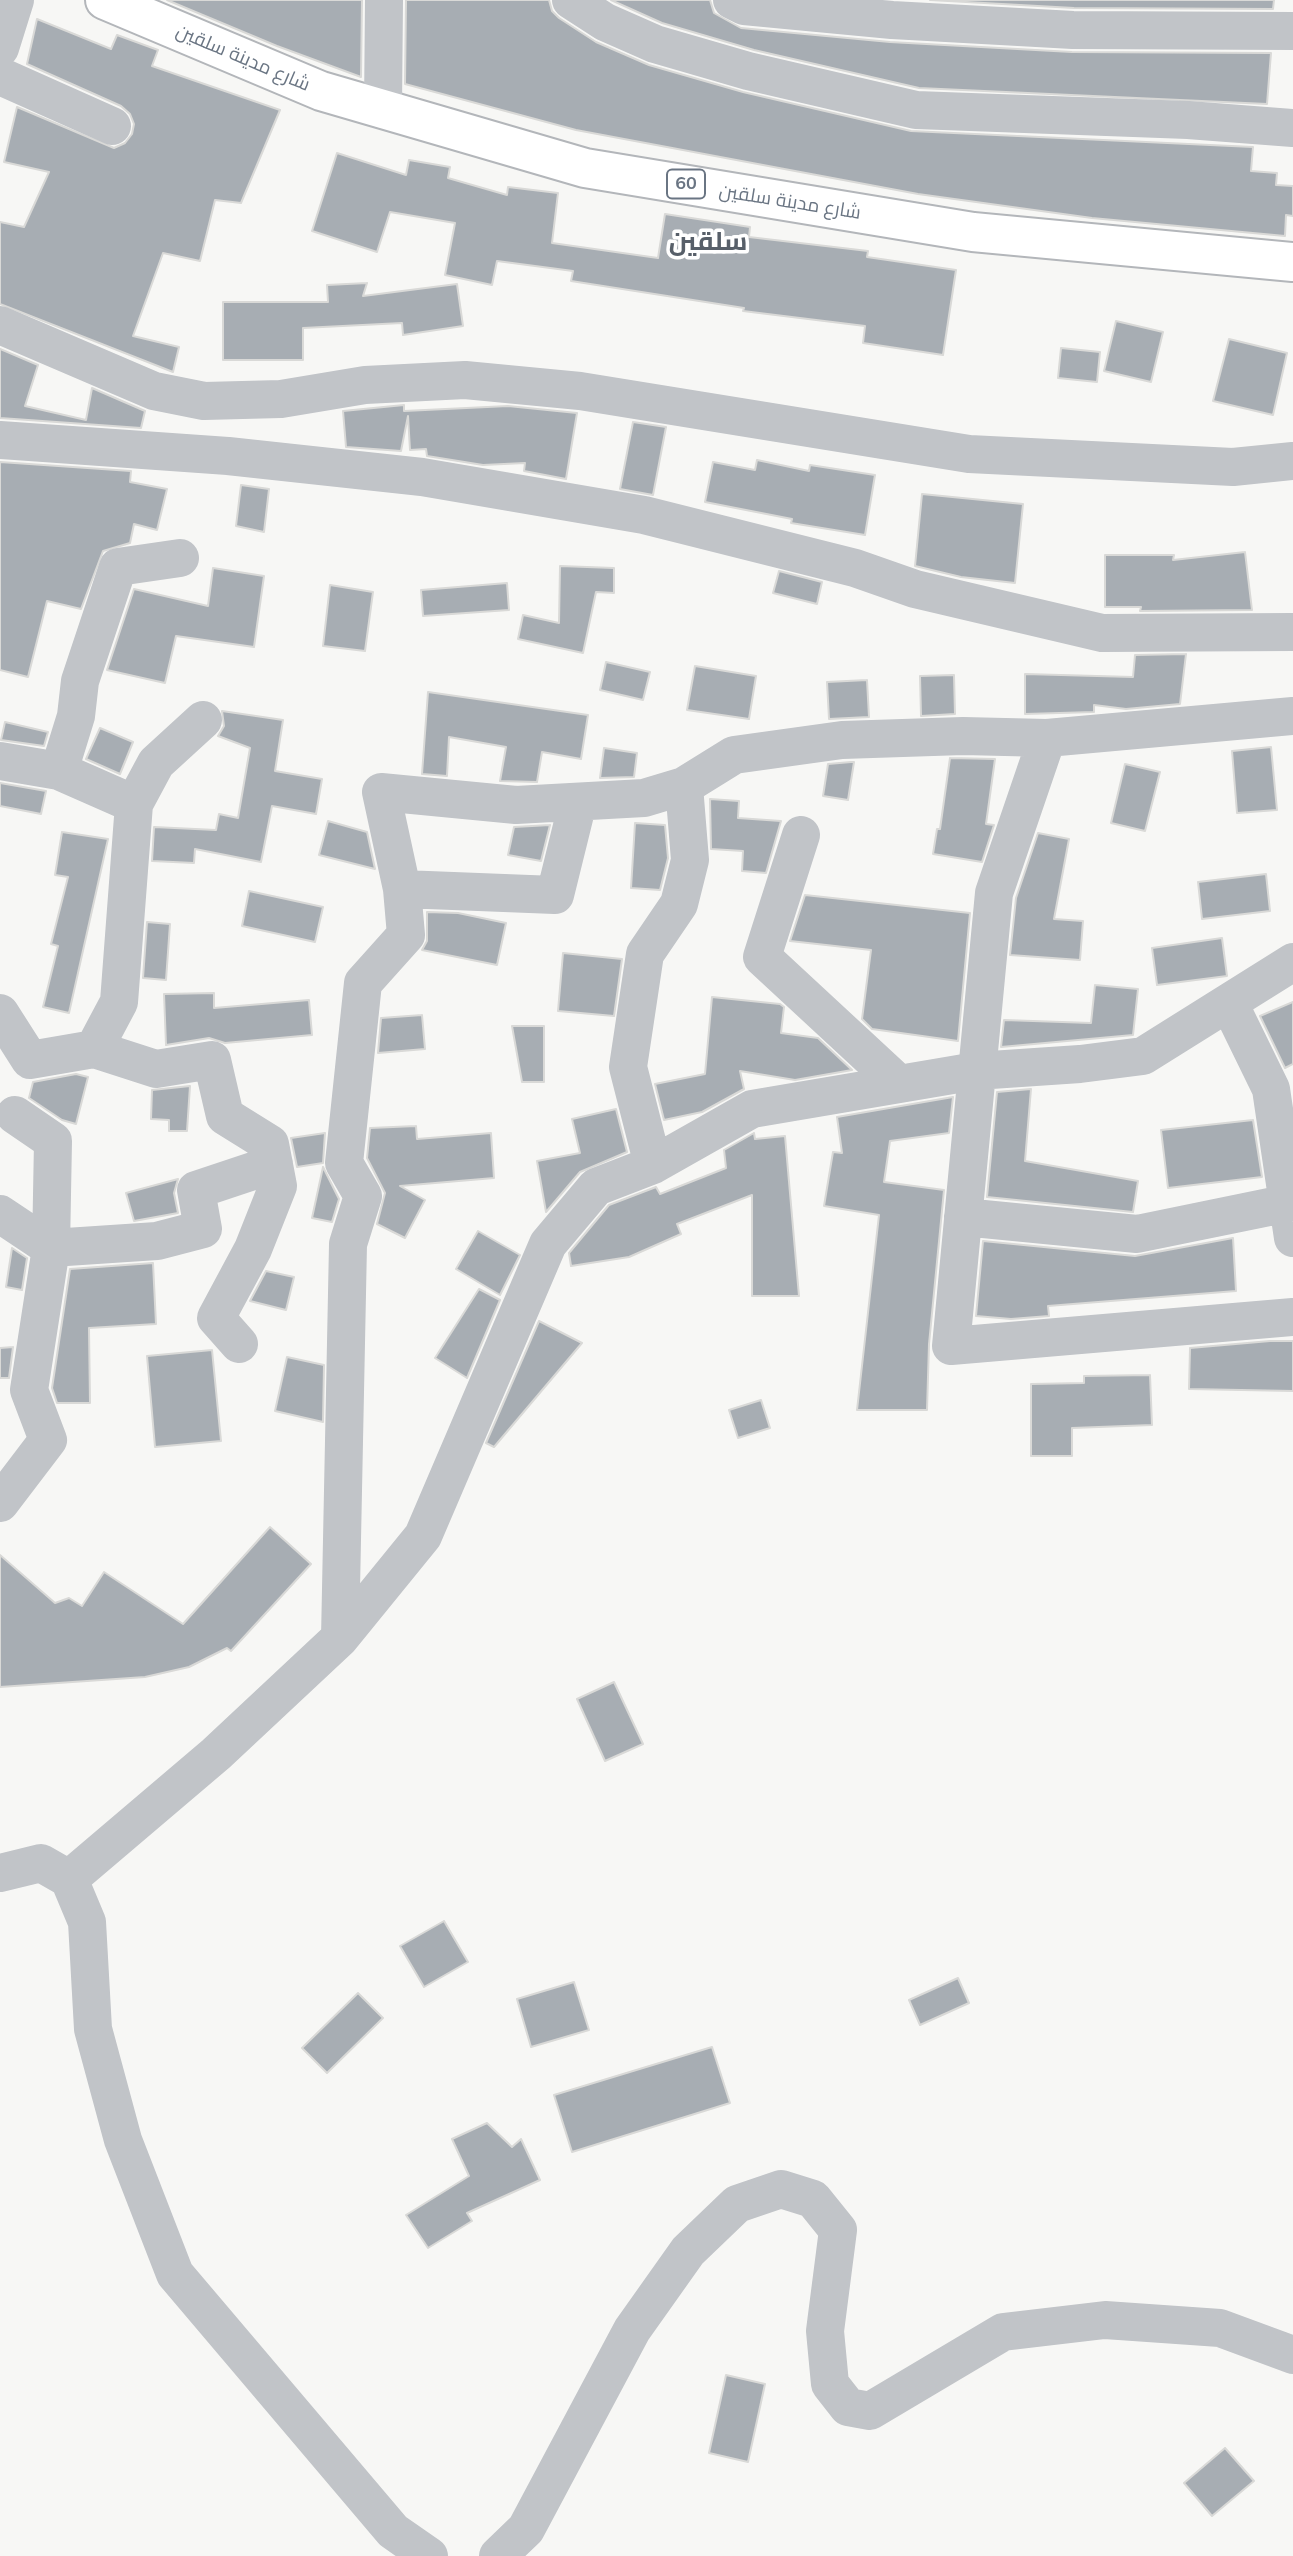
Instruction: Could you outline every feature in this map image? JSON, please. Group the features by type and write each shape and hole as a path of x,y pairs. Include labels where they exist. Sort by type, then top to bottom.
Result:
{"main road":[{"name":"شارع مدينة سلقين","path":"104,0 321,91 585,168 973,232 1293,262"}],"street":[{"path":"0,48 15,0"},
{"path":"383,109 384,0"},
{"path":"571,0 605,22 655,44 748,71 916,110 1293,128"},
{"path":"732,0 744,6 799,12 976,25 1087,30 1293,31"},
{"path":"0,76 112,126"},
{"path":"0,326 154,391 204,401 281,399 365,386 465,380 580,391 969,454 1233,467 1293,461"},
{"path":"0,440 228,456 422,477 631,513 855,568 915,589 1102,633 1293,632"},
{"path":"59,771 76,716 80,681 118,566 180,558"},
{"path":"340,1638 348,1244 363,1196 344,1163 363,983 406,935 402,889 381,792 516,804 644,798 684,786 734,754 842,740 963,736 1047,738 1293,716"},
{"path":"93,1049 119,1002 134,804 156,763 203,719"},
{"path":"1047,738 994,893 951,1346 1293,1317"},
{"path":"0,761 59,771 134,804"},
{"path":"653,1165 628,1067 645,954 679,904 690,860 684,786"},
{"path":"402,889 555,895 579,802"},
{"path":"801,835 762,957 898,1083"},
{"path":"69,1879 216,1754 340,1638 423,1536 548,1244 596,1187 653,1165 752,1109 976,1071 1143,1056 1293,962"},
{"path":"963,1217 1137,1234 1291,1214 1282,1088 1229,1003"},
{"path":"0,1013 30,1060"},
{"path":"30,1060 93,1049 156,1069 212,1060 225,1116 270,1144 278,1186 253,1249 216,1318 239,1344"},
{"path":"0,1503 48,1440 29,1390 51,1248 53,1141 7,1124 30,1060"},
{"path":"0,1214 51,1248 157,1241 203,1229 196,1190 274,1164"},
{"path":"0,1873 41,1863 69,1879 88,1922 93,2029 123,2140 175,2274 393,2531 429,2556"},
{"path":"498,2556 526,2529 632,2330 688,2251 737,2204 781,2189 813,2199 838,2230 825,2332 830,2384 848,2407 870,2411 1003,2332 1105,2320 1220,2328 1293,2356"}],"building":[{"path":"167,0 362,0 361,77 277,46"},
{"path":"406,0 549,0 552,11 559,18 596,42 649,65 743,92 911,131 1253,147 1251,171 1277,173 1276,185 1293,186 1293,216 1286,215 1285,236 1092,218 918,194 576,130 405,84"},
{"path":"611,0 710,0 714,13 741,28 890,42 1072,52 1271,53 1267,104 919,88 754,50 662,23"},
{"path":"930,0 1274,0 1273,9 1074,8"},
{"path":"37,19 111,49 117,35 158,50 152,66 280,110 241,203 215,200 200,261 163,253 133,336 179,347 173,372 0,304 0,222 24,227 49,172 4,162 17,107 114,148 125,143 132,134 134,124 130,114 121,106 27,64"},
{"path":"337,153 406,175 409,160 450,167 448,178 507,195 508,187 558,193 552,243 658,258 665,214 750,227 749,237 868,251 867,257 956,270 943,355 863,343 865,326 743,311 744,308 571,281 573,271 497,261 492,285 445,275 455,223 390,212 377,252 312,231"},
{"path":"367,283 363,296 457,284 463,326 403,335 402,323 303,328 303,360 223,360 223,302 328,302 327,285"},
{"path":"1116,321 1163,332 1151,382 1104,371"},
{"path":"1229,339 1287,353 1273,415 1213,401"},
{"path":"1061,348 1100,352 1097,382 1058,378"},
{"path":"0,349 38,365 25,406 86,420 92,388 145,411 141,428 0,418"},
{"path":"404,405 404,411 508,406 577,413 566,479 524,471 525,463 483,465 427,456 426,449 410,450 408,416 401,451 346,447 343,411"},
{"path":"633,422 666,427 653,495 620,489"},
{"path":"757,460 809,471 810,465 875,475 865,535 791,523 792,519 705,502 713,462 755,470"},
{"path":"0,462 131,471 130,482 167,489 157,530 134,524 130,543 103,551 81,609 47,601 28,677 0,670"},
{"path":"241,485 269,489 264,532 236,526"},
{"path":"922,494 1023,504 1015,583 961,577 915,566"},
{"path":"1245,552 1252,610 1140,611 1141,607 1105,607 1105,555 1174,555 1173,560"},
{"path":"560,566 614,568 614,593 596,592 583,653 518,639 523,615 559,623"},
{"path":"213,568 264,576 254,647 176,636 165,683 107,670 134,589 208,606"},
{"path":"779,571 822,582 817,604 773,593"},
{"path":"507,583 509,610 423,616 421,590"},
{"path":"330,585 373,592 365,651 323,646"},
{"path":"1186,654 1180,704 1126,709 1094,705 1094,712 1025,714 1025,674 1133,677 1135,655"},
{"path":"606,662 650,672 643,700 600,690"},
{"path":"695,666 756,676 749,719 687,710"},
{"path":"954,675 955,714 921,716 920,676"},
{"path":"867,680 869,717 829,719 827,682"},
{"path":"428,692 588,715 581,759 542,752 537,782 500,781 506,747 449,737 447,776 422,774"},
{"path":"222,711 283,720 275,771 322,779 316,814 272,806 261,862 195,849 194,863 152,861 154,827 216,830 219,814 238,818 250,748 218,736 224,726"},
{"path":"5,722 48,732 44,746 1,740"},
{"path":"100,728 133,742 120,774 86,759"},
{"path":"1271,747 1277,810 1237,813 1232,751"},
{"path":"604,748 637,753 634,777 600,778"},
{"path":"950,758 995,759 986,824 994,825 982,862 933,854 937,829 940,829"},
{"path":"854,762 848,800 823,796 828,764"},
{"path":"1125,764 1160,772 1145,831 1111,823"},
{"path":"0,783 46,791 41,814 0,806"},
{"path":"710,799 739,801 738,818 781,821 766,873 742,871 743,851 711,849"},
{"path":"328,821 367,832 375,869 319,855"},
{"path":"635,823 665,825 668,858 660,890 631,888"},
{"path":"550,825 541,861 508,855 514,827"},
{"path":"62,832 108,839 69,1013 43,1007 58,946 51,944 68,877 55,875"},
{"path":"1038,833 1069,839 1054,919 1083,921 1080,960 1010,955 1016,898"},
{"path":"1266,874 1270,911 1202,919 1198,882"},
{"path":"249,891 323,907 315,942 242,926"},
{"path":"805,895 970,913 958,1041 872,1029 862,1019 871,950 790,941"},
{"path":"427,912 458,913 506,923 497,965 422,950 427,941"},
{"path":"147,922 170,924 166,980 143,978"},
{"path":"1222,938 1227,976 1157,985 1152,948"},
{"path":"563,953 622,959 614,1016 558,1011"},
{"path":"1095,985 1138,989 1133,1035 1001,1047 1004,1020 1091,1023"},
{"path":"214,993 214,1008 309,1000 312,1035 225,1043 209,1038 166,1045 164,994"},
{"path":"712,997 780,1004 784,1007 781,1033 818,1038 852,1070 795,1080 740,1071 744,1089 702,1112 664,1120 655,1084 705,1074"},
{"path":"1293,1002 1293,1064 1285,1068 1260,1016"},
{"path":"422,1015 425,1049 378,1053 381,1018"},
{"path":"512,1026 544,1026 544,1082 522,1082"},
{"path":"76,1074 88,1077 76,1124 62,1120 29,1098 33,1082"},
{"path":"190,1086 187,1131 169,1131 169,1120 151,1119 152,1090"},
{"path":"1031,1089 1025,1161 1138,1181 1133,1212 987,1197 997,1092"},
{"path":"953,1097 949,1133 890,1141 884,1182 944,1190 929,1344 927,1410 857,1410 879,1215 824,1206 833,1152 842,1153 837,1117"},
{"path":"616,1109 627,1152 580,1172 546,1212 537,1161 580,1153 572,1119"},
{"path":"1253,1120 1262,1177 1168,1188 1161,1130"},
{"path":"416,1126 417,1139 491,1133 494,1178 400,1186 425,1200 405,1238 377,1224 385,1193 367,1158 370,1128"},
{"path":"325,1133 323,1163 297,1167 291,1138"},
{"path":"754,1133 755,1139 785,1136 799,1296 752,1296 752,1195 677,1224 681,1234 629,1257 571,1266 569,1253 609,1205 656,1187 660,1194 726,1168 724,1150"},
{"path":"323,1167 339,1199 332,1222 312,1218"},
{"path":"178,1179 174,1193 178,1213 134,1221 126,1193"},
{"path":"478,1231 520,1255 500,1295 456,1269"},
{"path":"1233,1238 1236,1291 1048,1306 1049,1316 1011,1319 976,1316 983,1241 1135,1256"},
{"path":"12,1248 27,1258 22,1290 6,1287"},
{"path":"153,1263 156,1324 89,1328 90,1403 57,1403 52,1388 70,1269"},
{"path":"266,1271 294,1277 286,1310 250,1301"},
{"path":"479,1289 500,1300 467,1378 435,1358"},
{"path":"539,1321 582,1343 494,1447 486,1443"},
{"path":"1293,1341 1293,1391 1189,1389 1190,1348"},
{"path":"13,1347 9,1378 0,1378 0,1348"},
{"path":"212,1350 221,1441 155,1447 147,1356"},
{"path":"287,1357 324,1365 323,1422 275,1411"},
{"path":"1150,1375 1152,1425 1072,1428 1072,1456 1031,1456 1031,1384 1084,1383 1084,1376"},
{"path":"761,1400 770,1428 738,1438 729,1410"},
{"path":"270,1527 311,1564 231,1651 227,1648 189,1667 145,1677 0,1687 0,1555 55,1603 69,1598 82,1606 104,1572 183,1624"},
{"path":"614,1682 643,1744 605,1761 577,1699"},
{"path":"444,1921 468,1962 424,1987 400,1946"},
{"path":"958,1978 969,2003 920,2025 909,2000"},
{"path":"574,1982 589,2030 531,2047 517,1999"},
{"path":"358,1993 383,2018 327,2073 302,2048"},
{"path":"712,2047 730,2103 572,2152 554,2095"},
{"path":"487,2123 512,2147 521,2139 540,2180 467,2213 472,2221 428,2248 406,2215 469,2176 452,2139"},
{"path":"726,2375 765,2384 748,2462 709,2453"},
{"path":"1225,2448 1254,2481 1212,2516 1184,2483"}],"district":[{"name":"سلقين","path":"708,242"}]}
